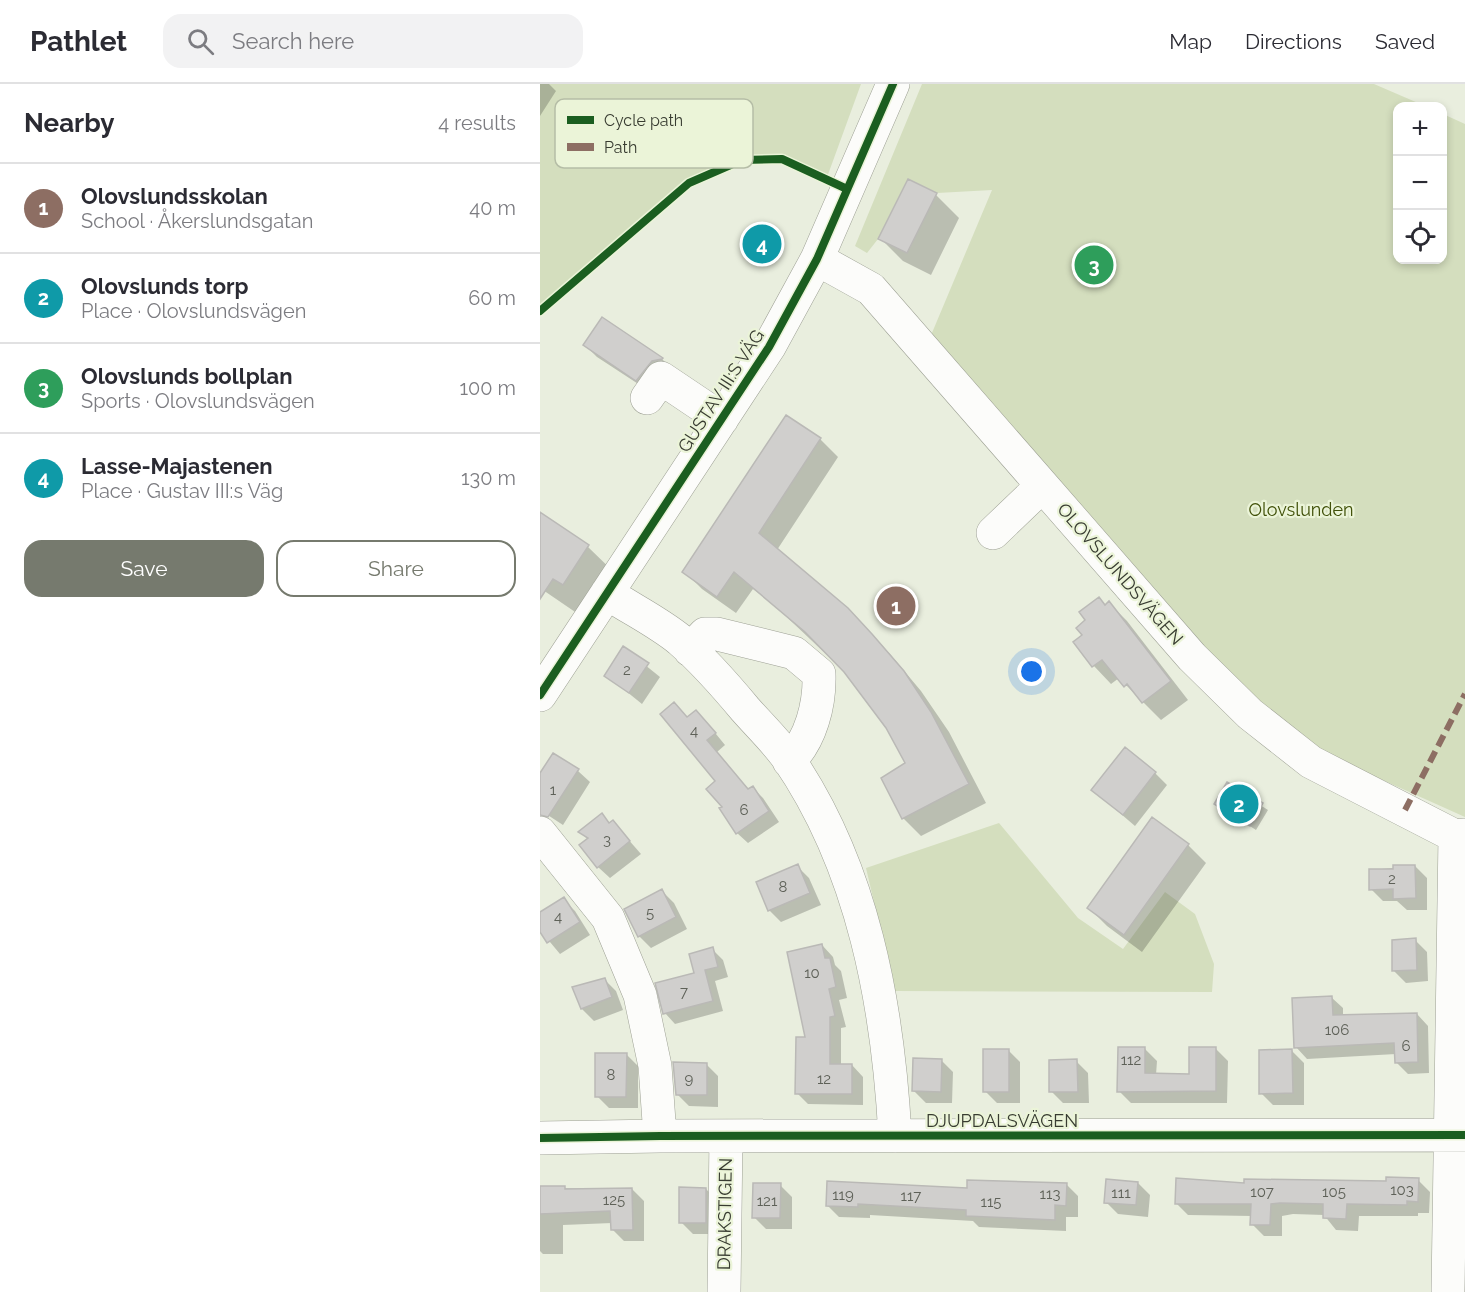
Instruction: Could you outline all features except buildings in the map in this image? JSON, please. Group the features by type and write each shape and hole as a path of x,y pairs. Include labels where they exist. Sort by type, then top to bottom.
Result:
{"street":[{"name":"GUSTAV III:S VÄG","path":"540,695 769,347 817,259 893,84"},
{"name":"OLOVSLUNDSVÄGEN","path":"817,259 871,288 1192,657 1250,714 1311,762 1460,835"},
{"path":"647,398 661,378 722,419"},
{"path":"993,533 1042,486"},
{"path":"607,594 679,639 723,683 789,761 820,814 854,892 879,986 892,1085 895,1136"},
{"path":"690,650 705,634 717,634 794,653 819,674 820,698 800,751 789,761"},
{"path":"540,833 608,918 640,995 655,1066 660,1136"},
{"path":"1448,1290 1458,1135 1460,835"},
{"name":"DJUPDALSVÄGEN","path":"540,1138 1458,1135"},
{"name":"DRAKSTIGEN","path":"724,1292 726,1137"}],"green space":[{"path":"540,84 861,84 826,180 782,159 753,160 753,99 555,99 555,168 724,168 689,183 540,311"},
{"name":"Olovslunden","path":"922,84 1374,84 1416,102 1393,102 1393,264 1447,264 1447,116 1465,124 1465,817 1318,751 1260,704 1204,648 929,340 992,190 937,193 908,179 878,239 867,253 855,246"},
{"path":"999,823 1078,918 1123,949 1165,892 1195,914 1214,964 1212,992 895,991 866,868"}],"marked path":[{"path":"1405,810 1465,694"}],"cycle path":[{"path":"540,695 769,347 817,259 893,84"},
{"path":"753,160 782,159 847,189"},
{"path":"540,311 689,183 724,168"},
{"path":"540,1138 1465,1135"}],"place":[{"name":"Lasse-Majastenen","path":"762,244"},
{"name":"Olovslunds bollplan","path":"1094,265"},
{"name":"Olovslundsskolan","path":"896,606"},
{"name":"Olovslunds torp","path":"1239,804"}]}
